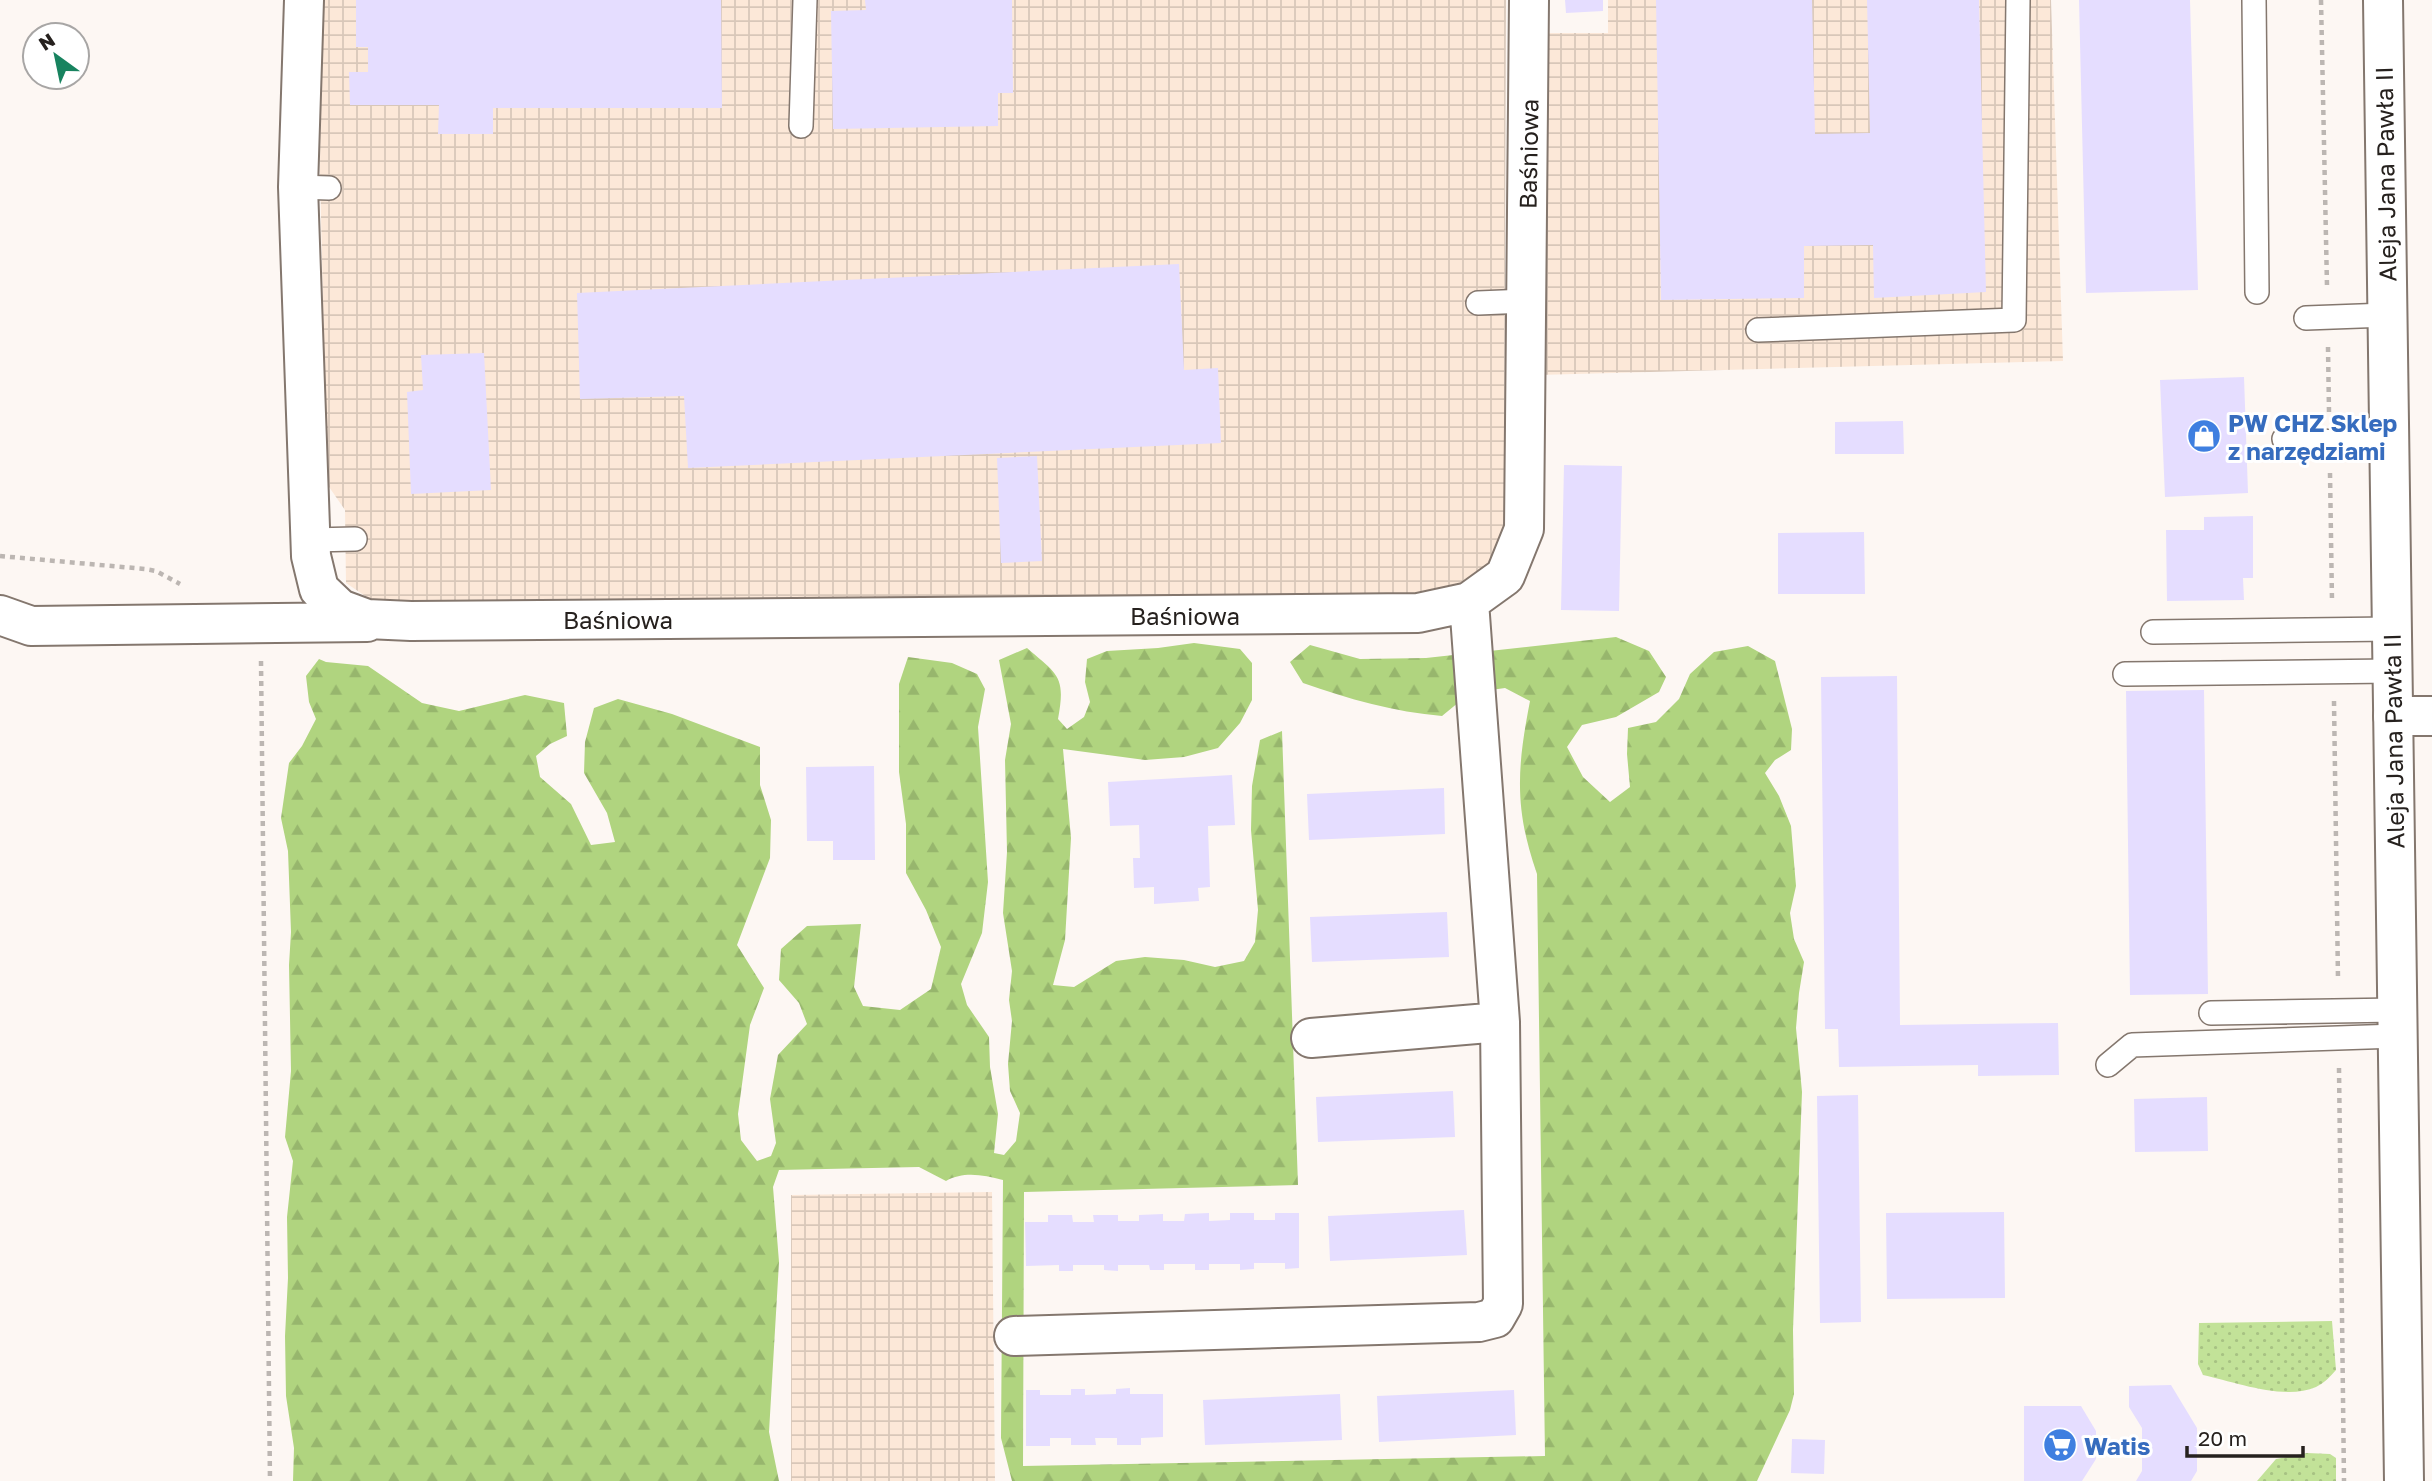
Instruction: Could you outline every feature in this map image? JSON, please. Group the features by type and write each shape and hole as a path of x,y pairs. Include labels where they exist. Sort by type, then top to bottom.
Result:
{"street":[{"name":"Baśniowa","path":"304,0 313,187 311,548 319,589 340,609 368,619 411,621 1418,613 1469,602 1505,576 1524,529 1530,0"},
{"name":"Aleja Jana Pawła II","path":"2383,0 2404,1481"},
{"path":"1014,1336 1479,1322 1495,1318 1503,1304 1500,1022 1469,602"},
{"path":"10,626 411,621"},
{"path":"2393,716 2432,716"},
{"path":"1311,1038 1500,1022"}],"lane":[{"path":"801,126 805,0"},
{"path":"1758,330 2014,320 2018,0"},
{"path":"2254,0 2258,292"},
{"path":"1479,303 1527,301"},
{"path":"2317,317 2387,315"},
{"path":"2284,439 2389,445"},
{"path":"311,548 355,539"},
{"path":"2153,632 2392,629"},
{"path":"2125,674 2392,671"},
{"path":"2211,1013 2338,1012 2397,1023"},
{"path":"2108,1065 2132,1045 2339,1038 2397,1023"}],"path":[{"path":"2321,0 2317,317 2330,441 2333,630"},
{"path":"0,556 156,571 179,583 233,625"},
{"path":"261,657 270,1481"},
{"path":"2333,672 2338,1012"},
{"path":"2339,1038 2344,1481"}],"shaded area":[{"path":"321,0 1506,0 1504,539 1489,565 1453,593 374,602 346,583 345,510 327,484 320,171"},
{"path":"1608,0 2051,0 2063,361 1538,375 1542,33 1608,33"},
{"path":"992,1192 995,1481 791,1481 791,1195"}],"green space":[{"path":"1616,637 1649,651 1666,677 1659,692 1616,717 1582,725 1567,747 1583,777 1610,802 1630,787 1628,728 1656,722 1679,699 1690,674 1714,652 1748,646 1775,661 1792,729 1791,750 1775,760 1765,773 1779,796 1791,826 1796,886 1790,913 1794,939 1804,962 1796,1028 1802,1092 1793,1330 1794,1394 1790,1410 1757,1481 1012,1481 1001,1438 1003,1180 967,1175 946,1181 919,1167 779,1170 773,1187 779,1262 769,1432 779,1481 293,1481 294,1448 286,1396 285,1336 287,1217 293,1161 285,1137 291,1071 291,932 288,851 281,818 289,763 302,746 316,719 309,702 306,676 319,659 368,666 422,703 459,711 525,695 564,703 567,736 550,744 536,756 540,777 571,804 591,845 615,842 607,813 584,773 585,742 594,708 618,699 672,714 760,747 760,785 771,820 770,858 737,945 764,988 750,1025 738,1114 741,1140 757,1161 771,1156 776,1143 770,1099 778,1055 807,1024 799,1003 779,980 781,949 807,926 861,924 854,987 863,1006 900,1010 931,989 941,947 926,910 906,873 906,824 899,772 899,684 908,657 952,663 977,674 985,689 978,727 988,882 982,933 961,984 967,1005 989,1037 990,1067 998,1114 994,1153 1004,1155 1016,1141 1020,1113 1010,1091 1008,1064 1012,1021 1009,1000 1012,971 1003,913 1007,852 1005,760 1011,724 999,660 1027,648 1053,671 1061,694 1058,719 1067,729 1084,717 1090,702 1085,682 1087,659 1107,651 1194,643 1240,649 1252,663 1252,700 1240,723 1218,748 1184,757 1145,760 1063,749 1071,838 1065,940 1053,985 1074,987 1116,961 1145,957 1184,960 1215,967 1244,961 1255,942 1258,910 1251,830 1252,786 1260,740 1282,731 1298,1185 1024,1192 1023,1466 1545,1456 1537,874 1524,829 1520,788 1522,747 1530,701 1505,688 1470,693 1442,716 1407,711 1354,699 1303,683 1290,662 1310,645 1360,659 1426,658"},
{"path":"2332,1321 2336,1370 2327,1380 2304,1391 2260,1389 2203,1375 2198,1364 2199,1323"},
{"path":"2307,1453 2330,1454 2336,1458 2336,1481 2257,1481 2276,1459"}],"building":[{"path":"356,0 721,0 722,108 493,108 493,134 438,134 439,105 350,105 349,72 368,72 368,47 356,47"},
{"path":"865,0 1012,0 1013,93 998,93 998,126 833,129 831,11 866,10"},
{"path":"1565,0 1603,0 1603,11 1566,13"},
{"path":"1656,0 1812,0 1815,134 1870,133 1867,0 1979,0 1986,292 1874,298 1873,245 1804,246 1804,298 1661,300"},
{"path":"2079,0 2190,0 2198,290 2086,293"},
{"path":"1179,264 1184,370 1218,368 1221,443 688,468 684,396 580,399 577,293"},
{"path":"484,353 491,490 411,494 407,392 423,390 421,355"},
{"name":"PW CHZ Sklep z narzędziami","path":"2244,377 2248,493 2165,497 2160,380"},
{"path":"1903,421 1904,454 1835,454 1835,422"},
{"path":"1037,456 1042,561 1001,563 997,458"},
{"path":"1564,465 1622,466 1619,611 1561,610"},
{"path":"2253,516 2253,578 2243,578 2244,600 2167,601 2166,530 2204,530 2204,517"},
{"path":"1864,532 1865,594 1778,594 1778,533"},
{"path":"1897,676 1900,1025 2058,1023 2059,1075 1978,1076 1978,1065 1839,1067 1838,1029 1825,1029 1821,677"},
{"path":"2204,690 2208,994 2130,995 2126,691"},
{"path":"874,766 875,860 833,860 833,841 807,841 806,767"},
{"path":"1232,775 1235,825 1208,826 1210,887 1198,888 1199,901 1154,904 1154,887 1134,888 1133,858 1140,858 1139,825 1110,826 1108,782"},
{"path":"1444,788 1445,834 1309,840 1307,794"},
{"path":"1447,912 1449,957 1312,962 1310,917"},
{"path":"1453,1091 1455,1137 1318,1142 1316,1097"},
{"path":"1858,1095 1861,1322 1820,1323 1817,1096"},
{"path":"2207,1097 2208,1151 2135,1152 2134,1099"},
{"path":"1464,1210 1467,1255 1330,1261 1328,1216"},
{"path":"2004,1212 2005,1298 1887,1299 1886,1213"},
{"path":"1209,1213 1209,1221 1230,1220 1230,1213 1254,1213 1254,1220 1275,1220 1275,1213 1299,1213 1299,1268 1285,1269 1285,1263 1254,1263 1254,1269 1240,1270 1240,1264 1209,1264 1209,1270 1195,1270 1195,1264 1164,1264 1164,1270 1150,1270 1149,1265 1118,1265 1118,1271 1104,1270 1104,1265 1073,1265 1073,1271 1059,1271 1059,1265 1026,1266 1025,1222 1048,1222 1048,1215 1072,1215 1073,1222 1094,1222 1093,1215 1118,1215 1118,1221 1139,1221 1139,1215 1163,1214 1163,1221 1184,1221 1185,1214"},
{"name":"Watis","path":"2171,1385 2197,1428 2197,1471 2191,1481 2136,1481 2142,1471 2142,1428 2129,1407 2129,1386"},
{"path":"1130,1388 1130,1394 1163,1394 1163,1437 1141,1438 1141,1445 1117,1445 1117,1438 1095,1438 1096,1445 1071,1445 1071,1438 1050,1438 1050,1446 1026,1446 1026,1390 1040,1390 1040,1395 1071,1395 1071,1389 1085,1389 1085,1395 1116,1394 1116,1389"},
{"path":"1514,1390 1516,1435 1379,1442 1377,1396"},
{"path":"1340,1394 1342,1440 1205,1445 1203,1400"},
{"name":"Watis","path":"2024,1406 2081,1406 2096,1431 2096,1459 2082,1481 2024,1481"},
{"path":"1792,1439 1825,1440 1824,1474 1791,1473"}],"place":[{"name":"PW CHZ Sklep z narzędziami","path":"2204,436"},
{"name":"Watis","path":"2060,1445"}]}
